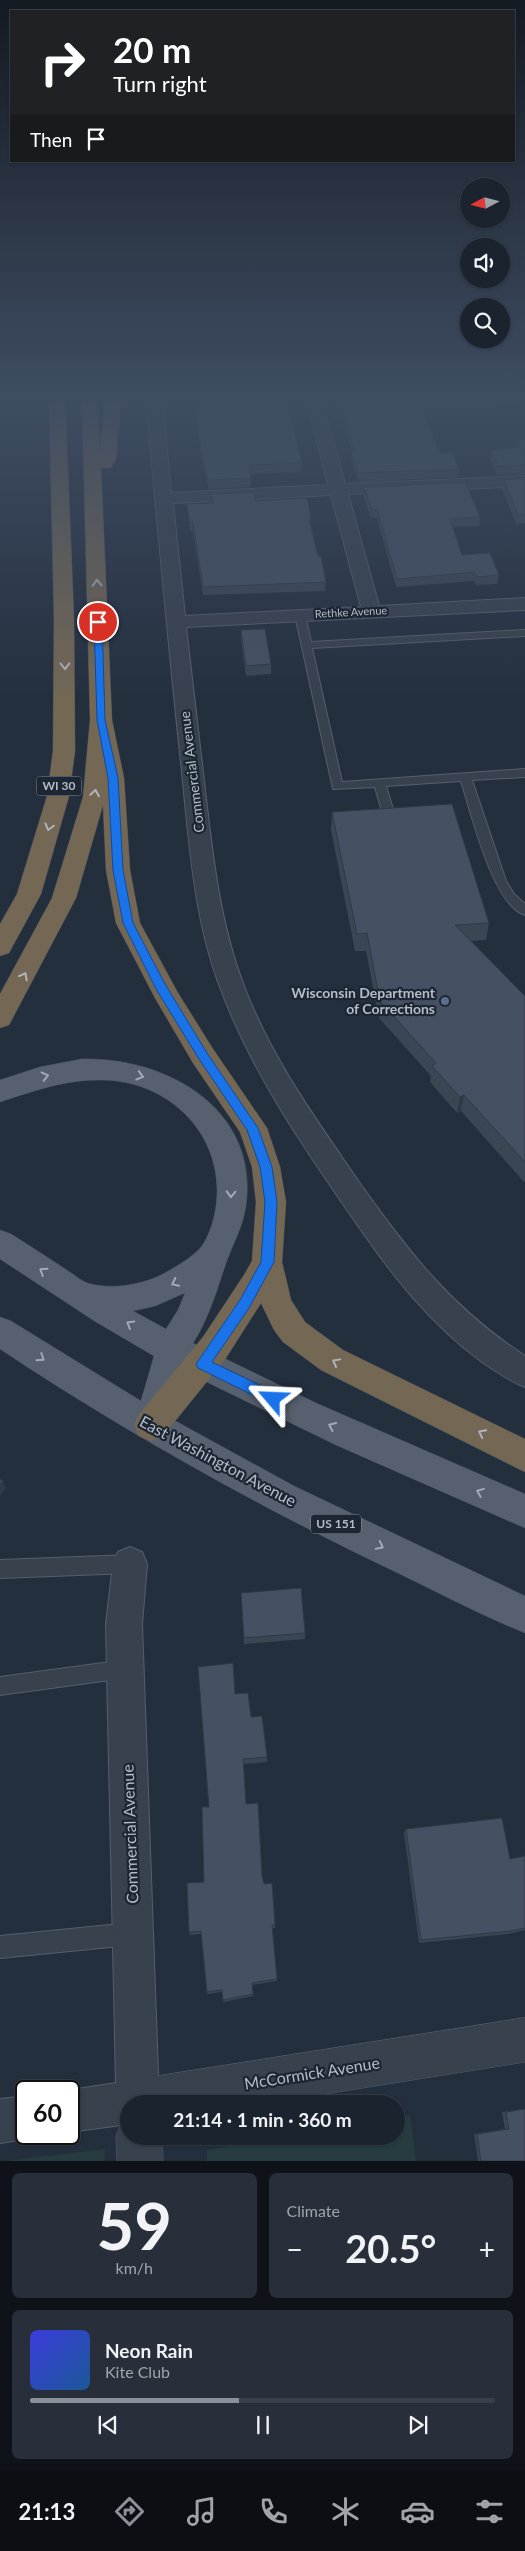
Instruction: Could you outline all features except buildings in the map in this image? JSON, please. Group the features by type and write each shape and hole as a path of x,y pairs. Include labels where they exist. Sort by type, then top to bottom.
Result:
{"highway":[{"path":"50,499 64,618"},
{"name":"WI 30","path":"1,946 29,894 58,796 64,751 64,618 60,499"},
{"name":"WI 30","path":"0,1018 64,898 78,858 94,797 101,720 94,499"},
{"path":"101,720 113,778 118,870 128,923 152,973 203,1056 253,1128 266,1167 271,1202 267,1262 276,1301 285,1320 294,1332 309,1345 332,1360 525,1456"},
{"path":"151,1425 203,1364 245,1304 267,1262"}],"main road":[{"path":"0,1091 50,1074 106,1069 136,1074 160,1082 187,1097 212,1122 224,1143 229,1165 232,1195 226,1229 214,1254 190,1318 173,1349 151,1425"},
{"path":"0,1242 84,1298 173,1349 439,1475 525,1511"},
{"path":"84,1298 119,1300 148,1295 181,1281 214,1254"},
{"name":"East Washington Avenue","path":"0,1331 79,1383 204,1456 386,1550 525,1615"}],"street":[{"name":"Commercial Avenue","path":"164,499 204,867 219,944 231,984 258,1047 306,1126 378,1232 432,1299 495,1354 525,1373"},
{"path":"340,499 371,611"},
{"name":"Rethke Avenue","path":"176,622 525,604"},
{"name":"Commercial Avenue","path":"130,1564 124,1624 138,2095"},
{"name":"McCormick Avenue","path":"238,2095 525,2040"},
{"name":"McCormick Avenue","path":"80,2111 120,2113"},
{"path":"0,2121 15,2119"},
{"name":"Commercial Avenue","path":"140,2145 140,2161"}],"lane":[{"path":"300,615 337,786 525,773"},
{"path":"306,645 525,633"},
{"path":"465,777 500,881 509,897 525,911"},
{"path":"380,783 390,819"},
{"path":"0,1569 130,1564"},
{"path":"0,1686 125,1669"},
{"path":"0,1947 133,1934"}],"green space":[{"path":"410,2115 416,2161 207,2161 207,2150 236,2145 405,2145 405,2116"},
{"path":"105,2149 104,2161 6,2161"}],"place":[{"name":"Wisconsin Department of Corrections","path":"445,1001"}],"route":[{"path":"98,622 101,720 113,778 118,870 128,923 152,973 203,1056 253,1128 266,1167 271,1202 267,1262 245,1304 203,1364 273,1399"}]}
